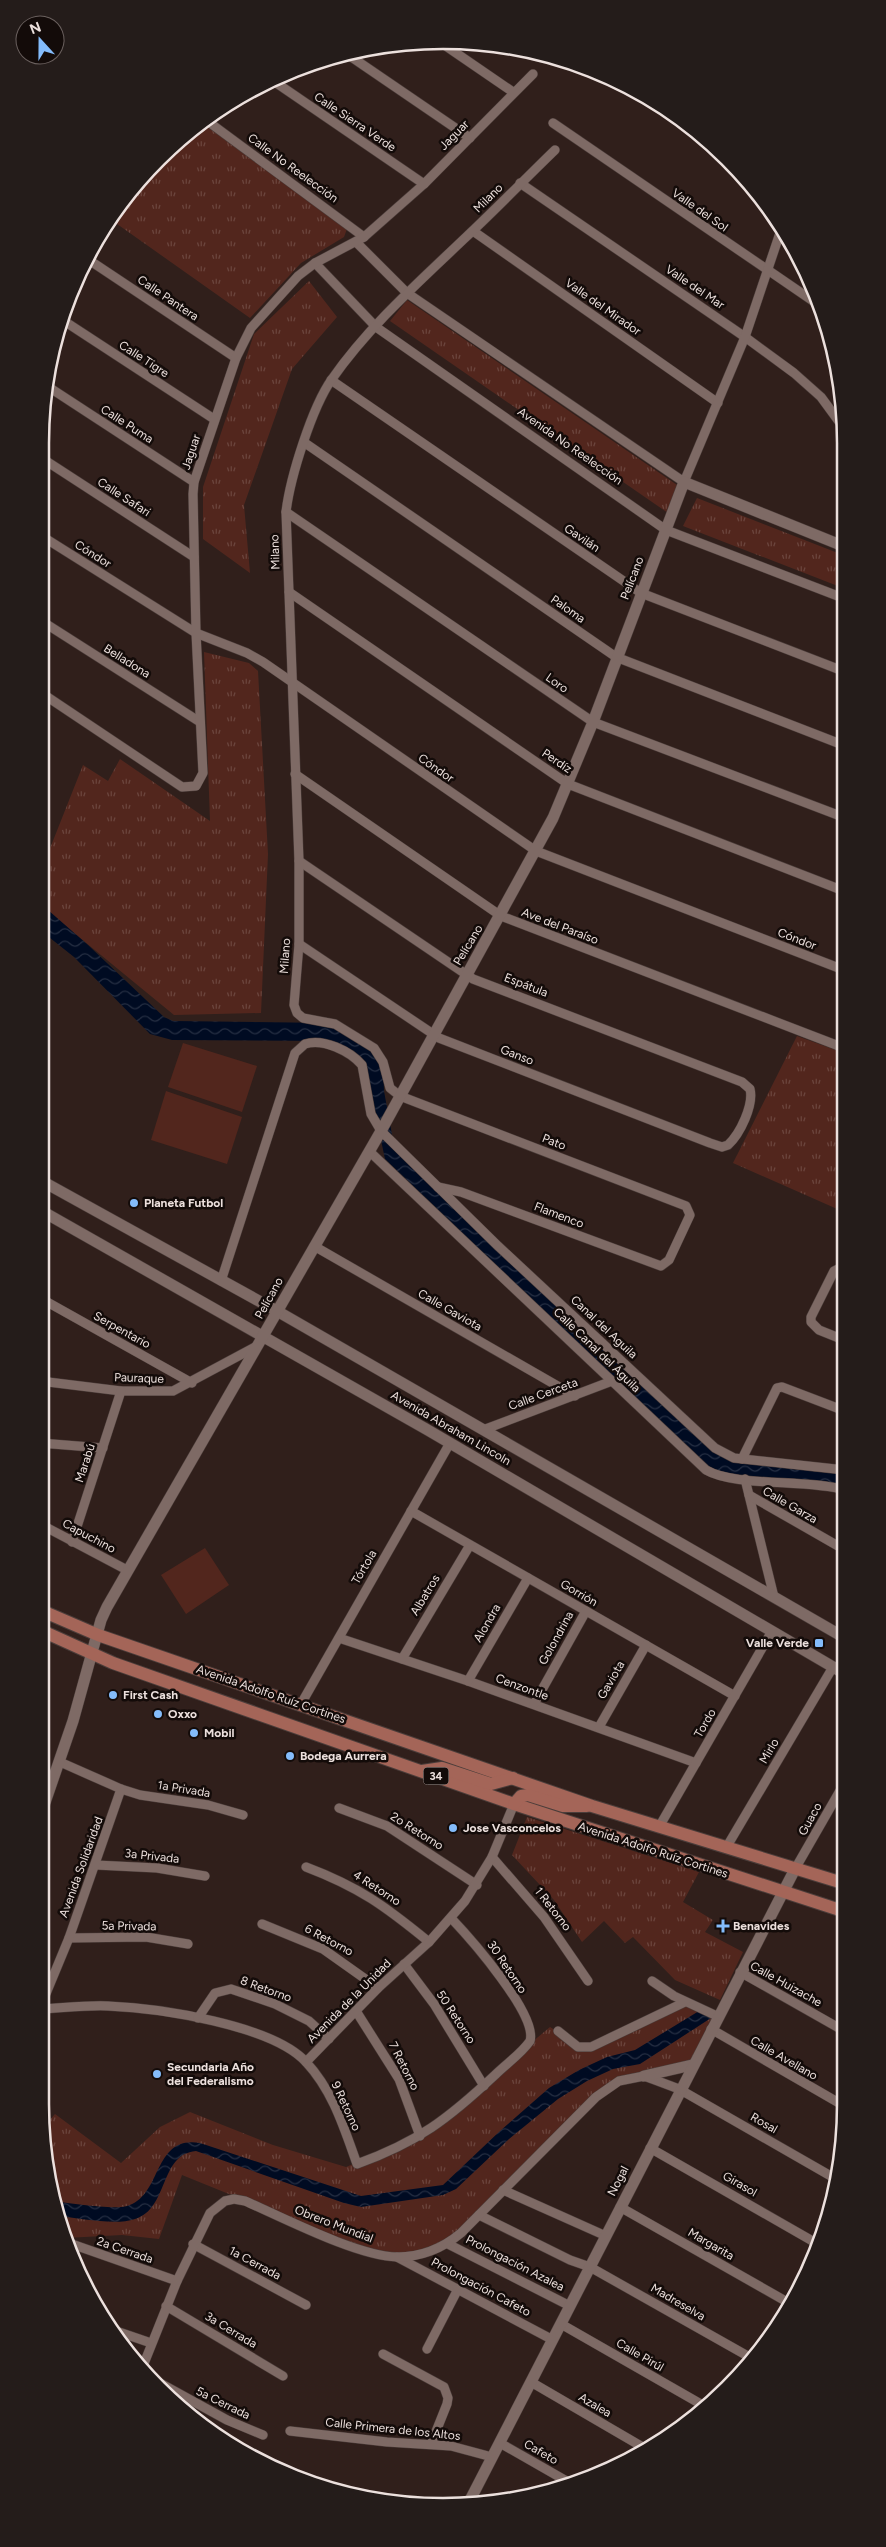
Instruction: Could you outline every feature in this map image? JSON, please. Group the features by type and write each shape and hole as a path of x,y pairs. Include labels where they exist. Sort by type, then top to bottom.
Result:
{"main road":[{"name":"Avenida Adolfo Ruíz Cortines","path":"49,1614 98,1635 592,1806 837,1881"},
{"name":"Avenida Adolfo Ruíz Cortines","path":"49,1634 92,1655 514,1804 837,1909"},
{"path":"422,1771 442,1768 491,1784 513,1778"},
{"path":"514,1804 521,1796 528,1795 563,1806 592,1806"}],"street":[{"path":"451,49 513,92"},
{"path":"354,59 470,138"},
{"name":"Jaguar","path":"49,698 182,787 196,786 203,773 196,632 194,482 236,358 251,328 266,309 298,276 315,263 364,237 424,184 513,92 534,74"},
{"name":"Calle Sierra Verde","path":"279,85 424,184"},
{"name":"Valle del Sol","path":"553,123 766,271 810,299"},
{"name":"Calle No Reelección","path":"211,124 364,237"},
{"name":"Milano","path":"400,1096 390,1088 383,1062 374,1048 336,1024 303,1018 297,1013 294,1005 299,944 299,862 286,512 288,498 320,401 331,380 376,326 407,293 555,150"},
{"name":"Valle del Mar","path":"520,183 745,337 809,385 836,418"},
{"name":"Valle del Mirador","path":"473,231 718,403"},
{"name":"Pelícano","path":"49,1792 60,1762 101,1620 127,1570 381,1131 432,1035 501,916 536,851 568,784 684,482 745,337 766,271 779,238"},
{"path":"356,242 407,293 684,482 837,544"},
{"name":"Calle Pantera","path":"93,262 236,358"},
{"name":"Avenida No Reelección","path":"315,263 376,326 666,530 837,596"},
{"name":"Calle Tigre","path":"68,323 214,419"},
{"name":"Gavilán","path":"331,380 641,593 837,669"},
{"name":"Calle Puma","path":"52,389 194,482"},
{"name":"Paloma","path":"305,443 616,657 837,743"},
{"name":"Calle Safari","path":"49,463 194,557"},
{"name":"Loro","path":"286,512 593,722 837,816"},
{"name":"Cóndor","path":"49,541 196,632 247,653 536,851 837,967"},
{"name":"Perdíz","path":"289,592 568,784 837,887"},
{"name":"Belladona","path":"49,626 200,722"},
{"name":"Ave del Paraíso","path":"295,774 501,916 837,1045"},
{"name":"Espátula","path":"299,862 466,975 742,1082 750,1088 750,1103 738,1131"},
{"name":"Ganso","path":"299,944 432,1035 722,1147 728,1145 738,1131"},
{"name":"Canal del Aguila","path":"221,1281 295,1054 305,1044 312,1042 324,1043 358,1060 364,1072 371,1114 381,1131 706,1441 724,1454 742,1459 837,1469"},
{"name":"Pato","path":"400,1096 686,1206 690,1210 689,1219 668,1260"},
{"name":"Calle Canal del Águila","path":"369,1151 706,1470 722,1477 792,1482 837,1489"},
{"path":"49,1185 277,1311 837,1633"},
{"name":"Flamenco","path":"438,1187 461,1192 660,1266 668,1260"},
{"name":"Avenida Abraham Lincoln","path":"49,1215 450,1443 837,1669"},
{"name":"Calle Gaviota","path":"314,1246 575,1396"},
{"path":"837,1269 834,1271 811,1317 811,1322 819,1330 837,1337"},
{"name":"Serpentario","path":"49,1303 192,1383"},
{"name":"Pauraque","path":"49,1382 122,1391 167,1392 192,1383 257,1346"},
{"name":"Calle Cerceta","path":"483,1430 612,1382"},
{"path":"742,1459 774,1389 780,1387 837,1408"},
{"name":"Marabú","path":"72,1542 122,1391"},
{"path":"49,1443 103,1448"},
{"name":"Tórtola","path":"300,1704 450,1443"},
{"path":"745,1479 774,1597"},
{"name":"Calle Garza","path":"749,1495 837,1545"},
{"name":"Gorrión","path":"411,1511 734,1696"},
{"name":"Capuchino","path":"49,1529 127,1570"},
{"name":"Albatros","path":"402,1659 470,1545"},
{"name":"Alondra","path":"468,1681 528,1578"},
{"name":"Golondrina","path":"534,1704 586,1611"},
{"name":"Tordo","path":"659,1827 772,1631"},
{"name":"Cenzontle","path":"339,1638 534,1704 696,1763"},
{"name":"Gaviota","path":"598,1728 646,1645"},
{"name":"Mirlo","path":"726,1848 833,1667"},
{"name":"1a Privada","path":"60,1762 121,1789 140,1795 208,1804 242,1815"},
{"name":"Avenida Solidaridad","path":"49,1987 96,1864 121,1789"},
{"name":"Guaco","path":"795,1868 837,1796"},
{"name":"Avenida de la Unidad","path":"49,2009 107,2006 198,2018 269,2039 291,2050 306,2062 378,1988 429,1942 451,1918 477,1885 492,1857 514,1804"},
{"name":"2o Retorno","path":"339,1808 387,1826 477,1885"},
{"name":"1 Retorno","path":"492,1857 544,1916 588,1982"},
{"name":"3a Privada","path":"96,1864 157,1868 205,1876"},
{"name":"4 Retorno","path":"306,1866 359,1889 390,1910 429,1942"},
{"name":"Nogal","path":"474,2497 492,2457 606,2236 679,2089 795,1868"},
{"name":"30 Retorno","path":"451,1918 476,1944 500,1976 530,2027 532,2036 528,2044 484,2086"},
{"name":"6 Retorno","path":"262,1924 323,1949 378,1988"},
{"name":"5a Privada","path":"69,1938 146,1938 188,1944"},
{"name":"50 Retorno","path":"404,1964 434,2004 484,2086"},
{"name":"Calle Huizache","path":"740,1972 837,2027"},
{"path":"652,1981 685,2002 717,2016"},
{"name":"8 Retorno","path":"198,2018 215,1993 231,1989 298,2014 329,2039"},
{"path":"558,2031 578,2047 591,2048 685,2002"},
{"name":"7 Retorno","path":"356,2011 395,2073 420,2136"},
{"name":"Calle Avellano","path":"711,2030 837,2103"},
{"name":"9 Retorno","path":"306,2062 333,2101 358,2164 420,2136"},
{"path":"644,2076 692,2065"},
{"name":"Obrero Mundial","path":"144,2361 166,2306 194,2244 210,2213 218,2205 234,2199 245,2201 347,2244 397,2257 431,2251 448,2244 480,2215 607,2088 619,2080 644,2076 679,2089"},
{"path":"420,2136 446,2118 484,2086"},
{"name":"Rosal","path":"679,2089 831,2176"},
{"name":"Girasol","path":"650,2148 812,2241"},
{"path":"503,2190 606,2236"},
{"name":"Margarita","path":"620,2207 784,2300"},
{"name":"Madreselva","path":"480,2215 570,2260 590,2266 746,2355"},
{"name":"1a Cerrada","path":"194,2244 306,2304"},
{"name":"Prolongación Azalea","path":"448,2244 570,2306"},
{"name":"2a Cerrada","path":"75,2245 177,2281"},
{"name":"Prolongación Cafeto","path":"397,2257 553,2340"},
{"path":"426,2349 458,2289"},
{"name":"3a Cerrada","path":"166,2306 283,2376"},
{"name":"Calle Pirúl","path":"561,2324 699,2403"},
{"path":"122,2333 151,2342"},
{"path":"384,2354 444,2387 447,2404 431,2444"},
{"name":"Azalea","path":"531,2382 640,2445"},
{"name":"5a Cerrada","path":"171,2390 226,2420 263,2435"},
{"name":"Calle Primera de los Altos","path":"290,2431 387,2442 431,2444 462,2448 492,2457"},
{"name":"Cafeto","path":"500,2443 563,2479"}],"green space":[{"path":"208,126 348,226 344,237 301,263 250,318 116,223 130,203 164,164"},
{"path":"309,281 337,317 292,369 244,505 250,573 203,539 203,487 254,334"},
{"path":"407,300 680,487 668,513 390,321"},
{"path":"697,498 837,553 837,586 683,526"},
{"path":"204,652 249,663 258,671 268,854 261,1013 174,1015 49,912 49,851 83,765 108,781 120,759 210,821"},
{"path":"797,1036 837,1050 837,1209 733,1163"},
{"path":"183,1043 257,1066 242,1112 168,1087"},
{"path":"166,1091 242,1117 227,1164 151,1140"},
{"path":"205,1548 229,1585 186,1614 161,1575"},
{"path":"527,1817 699,1872 683,1902 713,1920 705,1932 743,1952 720,2000 675,1980 633,1937 625,1943 604,1921 582,1942 554,1900 512,1855"},
{"path":"685,2002 717,2016 692,2065 619,2081 461,2233 414,2255 369,2251 182,2175 159,2239 122,2235 72,2238 70,2231 56,2181 52,2155 50,2120 55,2114 121,2163 160,2127 190,2112 273,2145 346,2167 420,2136 550,2027 584,2048"}],"water":[{"path":"49,911 164,1017 173,1021 332,1023 374,1048 383,1062 384,1091 395,1151 497,1248 724,1454 837,1469 837,1489 713,1474 385,1159 365,1065 329,1041 172,1040 150,1034 74,957 49,937"},
{"path":"699,2011 711,2018 640,2064 613,2069 587,2081 558,2099 509,2139 456,2189 443,2195 361,2207 344,2203 196,2151 184,2154 176,2161 169,2171 154,2205 146,2213 135,2219 108,2222 66,2217 62,2206 61,2202 102,2207 121,2207 139,2200 147,2191 165,2157 173,2148 185,2143 200,2143 361,2196 443,2185 549,2088 579,2070 607,2057 635,2050"}],"place":[{"name":"Planeta Futbol","path":"134,1203"},
{"name":"Valle Verde","path":"819,1643"},
{"name":"First Cash","path":"113,1695"},
{"name":"Oxxo","path":"158,1714"},
{"name":"Mobil","path":"194,1733"},
{"name":"Bodega Aurrera","path":"290,1756"},
{"name":"Jose Vasconcelos","path":"453,1828"},
{"name":"Benavides","path":"723,1926"},
{"name":"Secundaria Año del Federalismo","path":"157,2074"}]}
